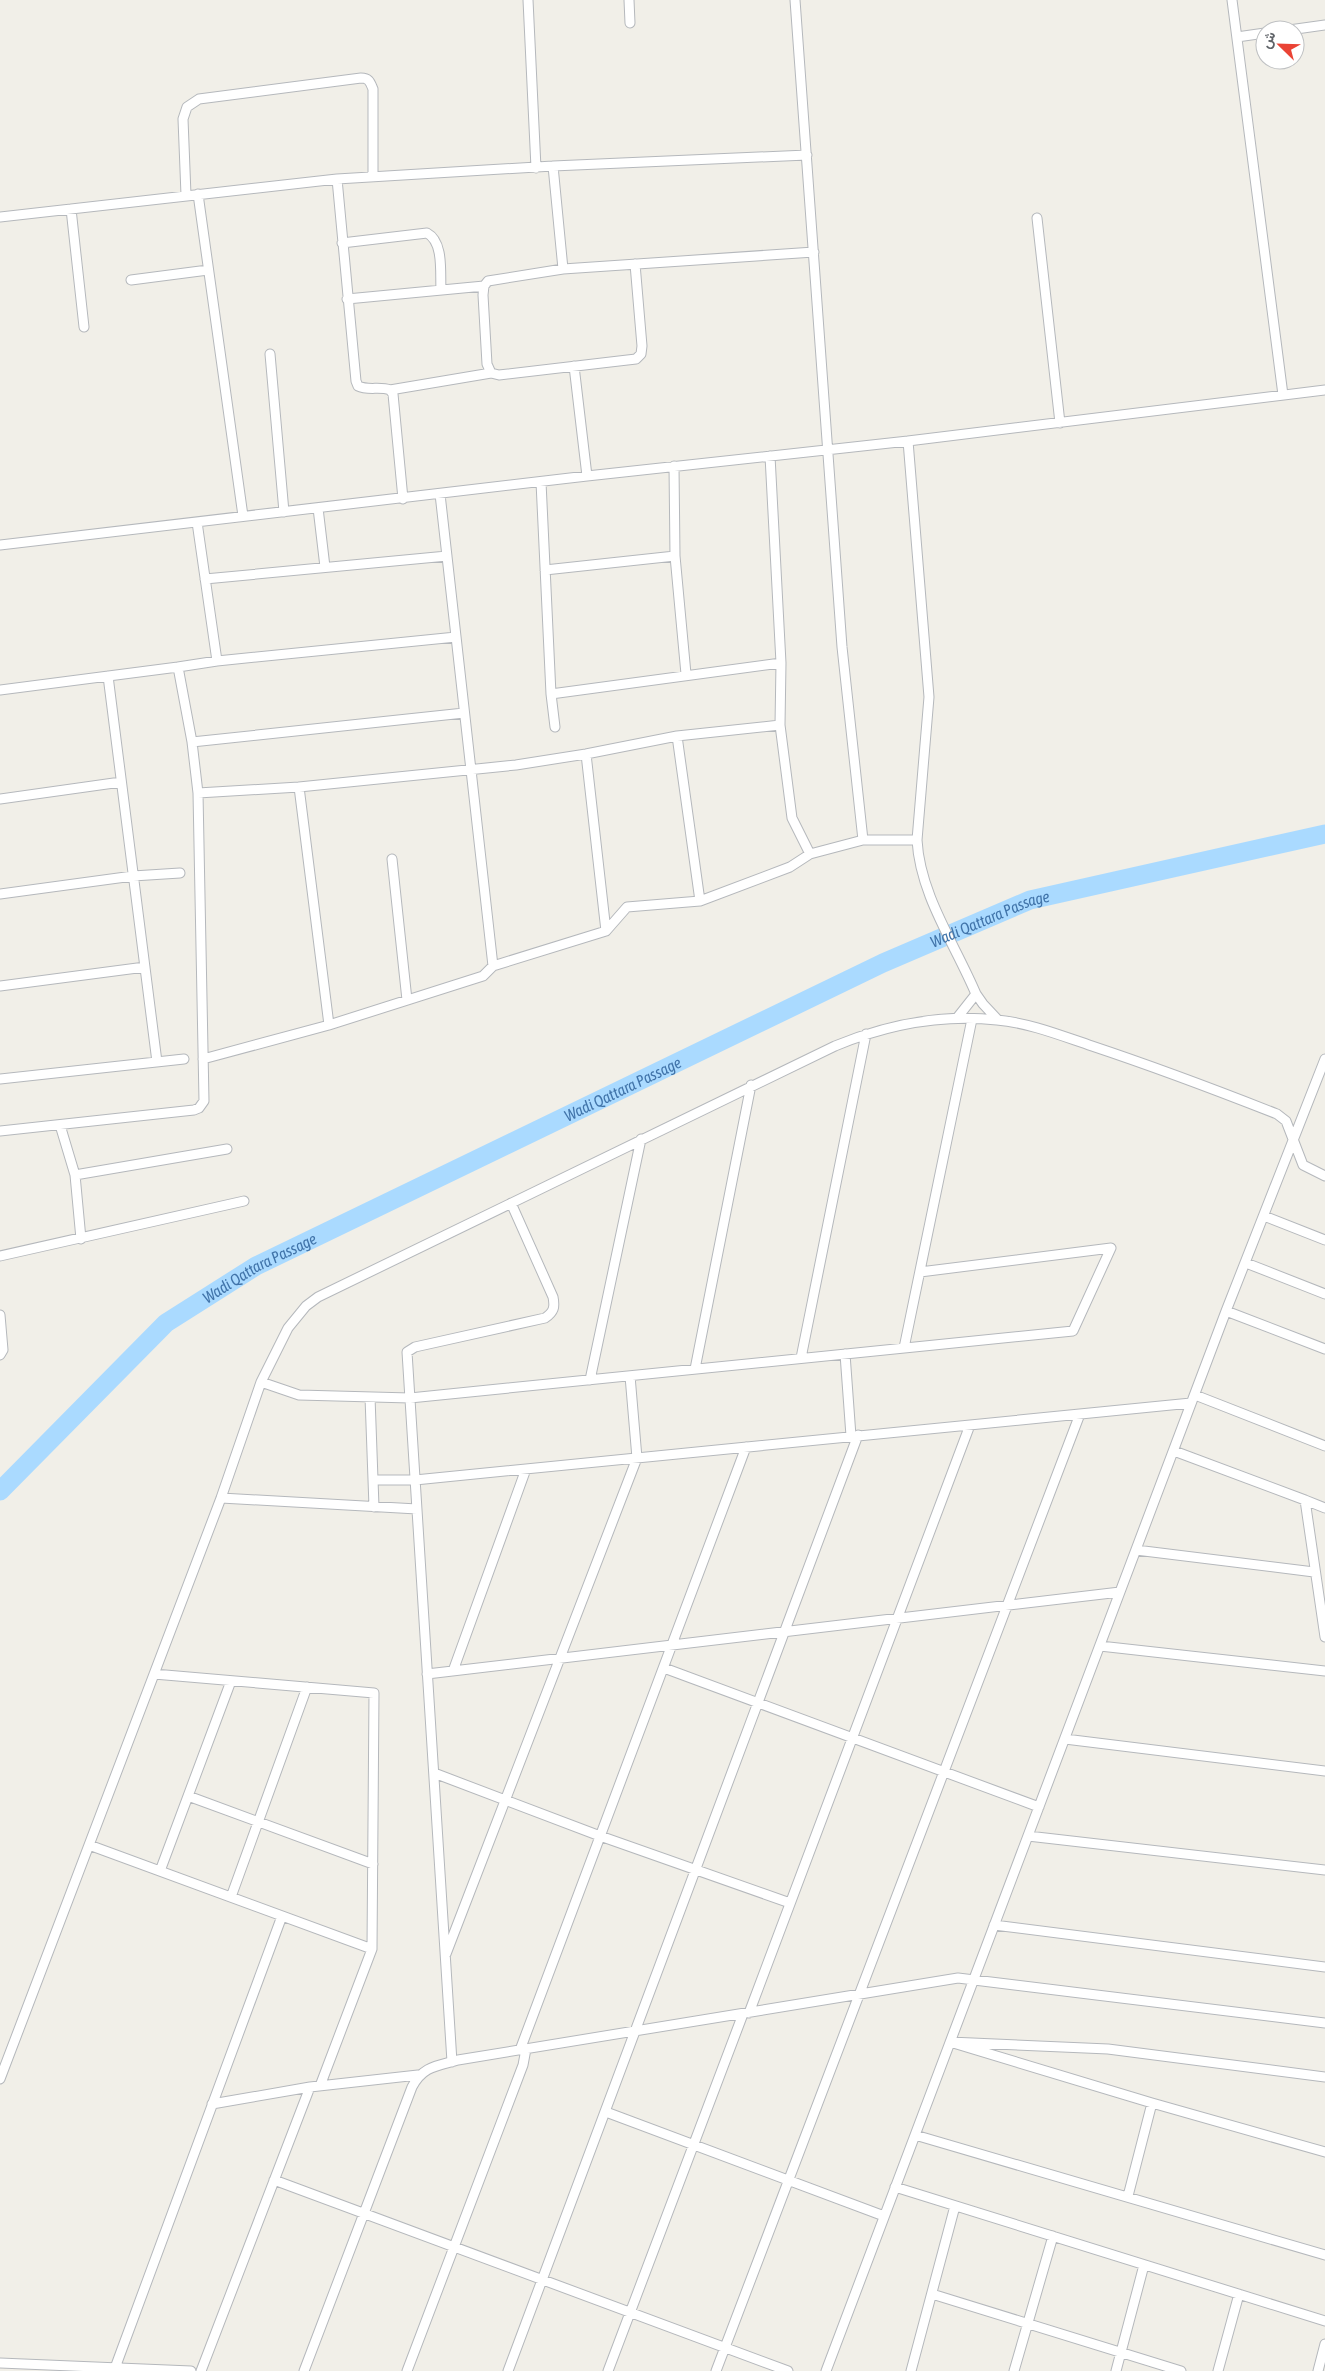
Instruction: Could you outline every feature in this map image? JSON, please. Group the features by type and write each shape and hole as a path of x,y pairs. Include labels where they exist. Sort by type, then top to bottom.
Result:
{"street":[{"path":"528,0 536,168"},
{"path":"629,0 630,23"},
{"path":"795,0 842,646 863,840"},
{"path":"1232,0 1283,395"},
{"path":"1305,28 1325,25"},
{"path":"1237,37 1255,34"},
{"path":"186,195 183,119 187,107 199,99 361,78 366,78 371,82 373,89 373,176"},
{"path":"0,216 373,176 807,155"},
{"path":"553,166 563,269"},
{"path":"337,179 347,299 358,386 363,389 390,390 492,372 499,375 636,359 641,354 635,264"},
{"path":"198,194 243,516"},
{"path":"71,209 84,327"},
{"path":"1036,218 1060,423"},
{"path":"342,243 427,233 434,236 438,243 441,290"},
{"path":"492,372 488,364 484,286 488,281 495,278 563,269 814,252"},
{"path":"131,280 208,270"},
{"path":"347,299 484,286"},
{"path":"270,354 284,512"},
{"path":"574,366 586,476"},
{"path":"390,390 393,394 404,499"},
{"path":"0,544 404,499 674,466 908,441 1325,390"},
{"path":"908,441 929,697 917,840 918,856 926,887 976,994 986,1009 998,1020"},
{"path":"770,456 781,663 780,725 792,818 810,854"},
{"path":"674,466 675,556 686,674"},
{"path":"541,482 551,694 555,727"},
{"path":"440,494 493,966"},
{"path":"318,508 325,567"},
{"path":"197,522 217,661"},
{"path":"205,579 447,556"},
{"path":"545,570 675,556"},
{"path":"0,690 217,661 456,637"},
{"path":"551,694 686,674 781,663"},
{"path":"0,1131 199,1108 204,1101 198,794 192,742 178,667"},
{"path":"108,676 157,1062"},
{"path":"192,742 464,713"},
{"path":"198,794 298,787 470,770 586,754 677,736 780,725"},
{"path":"677,736 700,901"},
{"path":"586,754 606,931"},
{"path":"0,799 122,782"},
{"path":"298,787 330,1026"},
{"path":"203,1060 330,1026 483,976 493,966 606,931 627,907 700,901 790,867 810,854 863,840 917,840"},
{"path":"392,859 407,1000"},
{"path":"0,894 133,876 180,873"},
{"path":"0,986 145,967"},
{"path":"957,1018 976,994"},
{"path":"0,2079 221,1498 261,1382 288,1328 306,1306 318,1297 751,1086 866,1034 906,1024 957,1018 998,1020 1053,1033 1146,1064 1277,1114 1286,1121 1295,1140 1298,1156 1304,1165 1325,1176"},
{"path":"904,1348 972,1019"},
{"path":"801,1358 866,1034"},
{"path":"0,1079 184,1059"},
{"path":"826,2371 1226,1311 1295,1140 1325,1059"},
{"path":"695,1369 751,1086"},
{"path":"60,1125 75,1175 81,1239"},
{"path":"590,1380 641,1139"},
{"path":"75,1175 227,1149"},
{"path":"0,1256 244,1201"},
{"path":"452,2062 407,1352 415,1347 545,1318 551,1314 555,1306 553,1297 511,1202"},
{"path":"1264,1216 1325,1240"},
{"path":"261,1382 298,1395 410,1398 1073,1331 1111,1248 920,1272"},
{"path":"1246,1263 1325,1294"},
{"path":"1226,1311 1325,1349"},
{"path":"0,1356 3,1350 1,1320"},
{"path":"508,2371 785,1632 854,1436 845,1354"},
{"path":"445,1956 637,1458 630,1376"},
{"path":"370,1397 374,1506"},
{"path":"373,1480 415,1480 1080,1414 1193,1399 1325,1446"},
{"path":"716,2371 857,1995 1080,1414"},
{"path":"608,2371 694,2144 790,1903 970,1425"},
{"path":"407,2371 523,2065 523,2050 600,1836 746,1447"},
{"path":"1174,1451 1325,1508"},
{"path":"453,1671 526,1469"},
{"path":"221,1498 417,1509"},
{"path":"1305,1500 1314,1572 1323,1609 1325,1637"},
{"path":"1136,1550 1314,1572"},
{"path":"427,1674 1120,1592"},
{"path":"1100,1646 1325,1671"},
{"path":"664,1668 1039,1807"},
{"path":"154,1674 374,1693 372,1949 320,2086"},
{"path":"160,1871 231,1681"},
{"path":"231,1897 308,1687"},
{"path":"1065,1739 1325,1771"},
{"path":"434,1774 506,1799 600,1836 697,1868 790,1903"},
{"path":"188,1796 373,1864"},
{"path":"1028,1836 1325,1870"},
{"path":"89,1844 372,1949"},
{"path":"109,2369 212,2104 282,1916"},
{"path":"994,1925 1325,1967"},
{"path":"212,2104 310,2087 418,2075 429,2068 452,2062 958,1978 1325,2023"},
{"path":"950,2042 1108,2049 1325,2078"},
{"path":"950,2042 1152,2103 1325,2152"},
{"path":"304,2371 418,2075"},
{"path":"201,2371 310,2087"},
{"path":"1128,2196 1152,2103"},
{"path":"606,2112 884,2216"},
{"path":"915,2135 1325,2254"},
{"path":"274,2180 543,2278 788,2371"},
{"path":"895,2187 1325,2321"},
{"path":"911,2371 955,2206"},
{"path":"1014,2371 1053,2236"},
{"path":"1116,2371 1144,2265"},
{"path":"932,2294 1181,2371"},
{"path":"1218,2371 1239,2294"},
{"path":"1318,2371 1325,2344"},
{"path":"0,2363 16,2367 191,2371"}],"waterway":[{"name":"Wadi Qattara Passage","path":"0,1491 166,1323 256,1266 883,963 1030,900 1325,834"}]}
